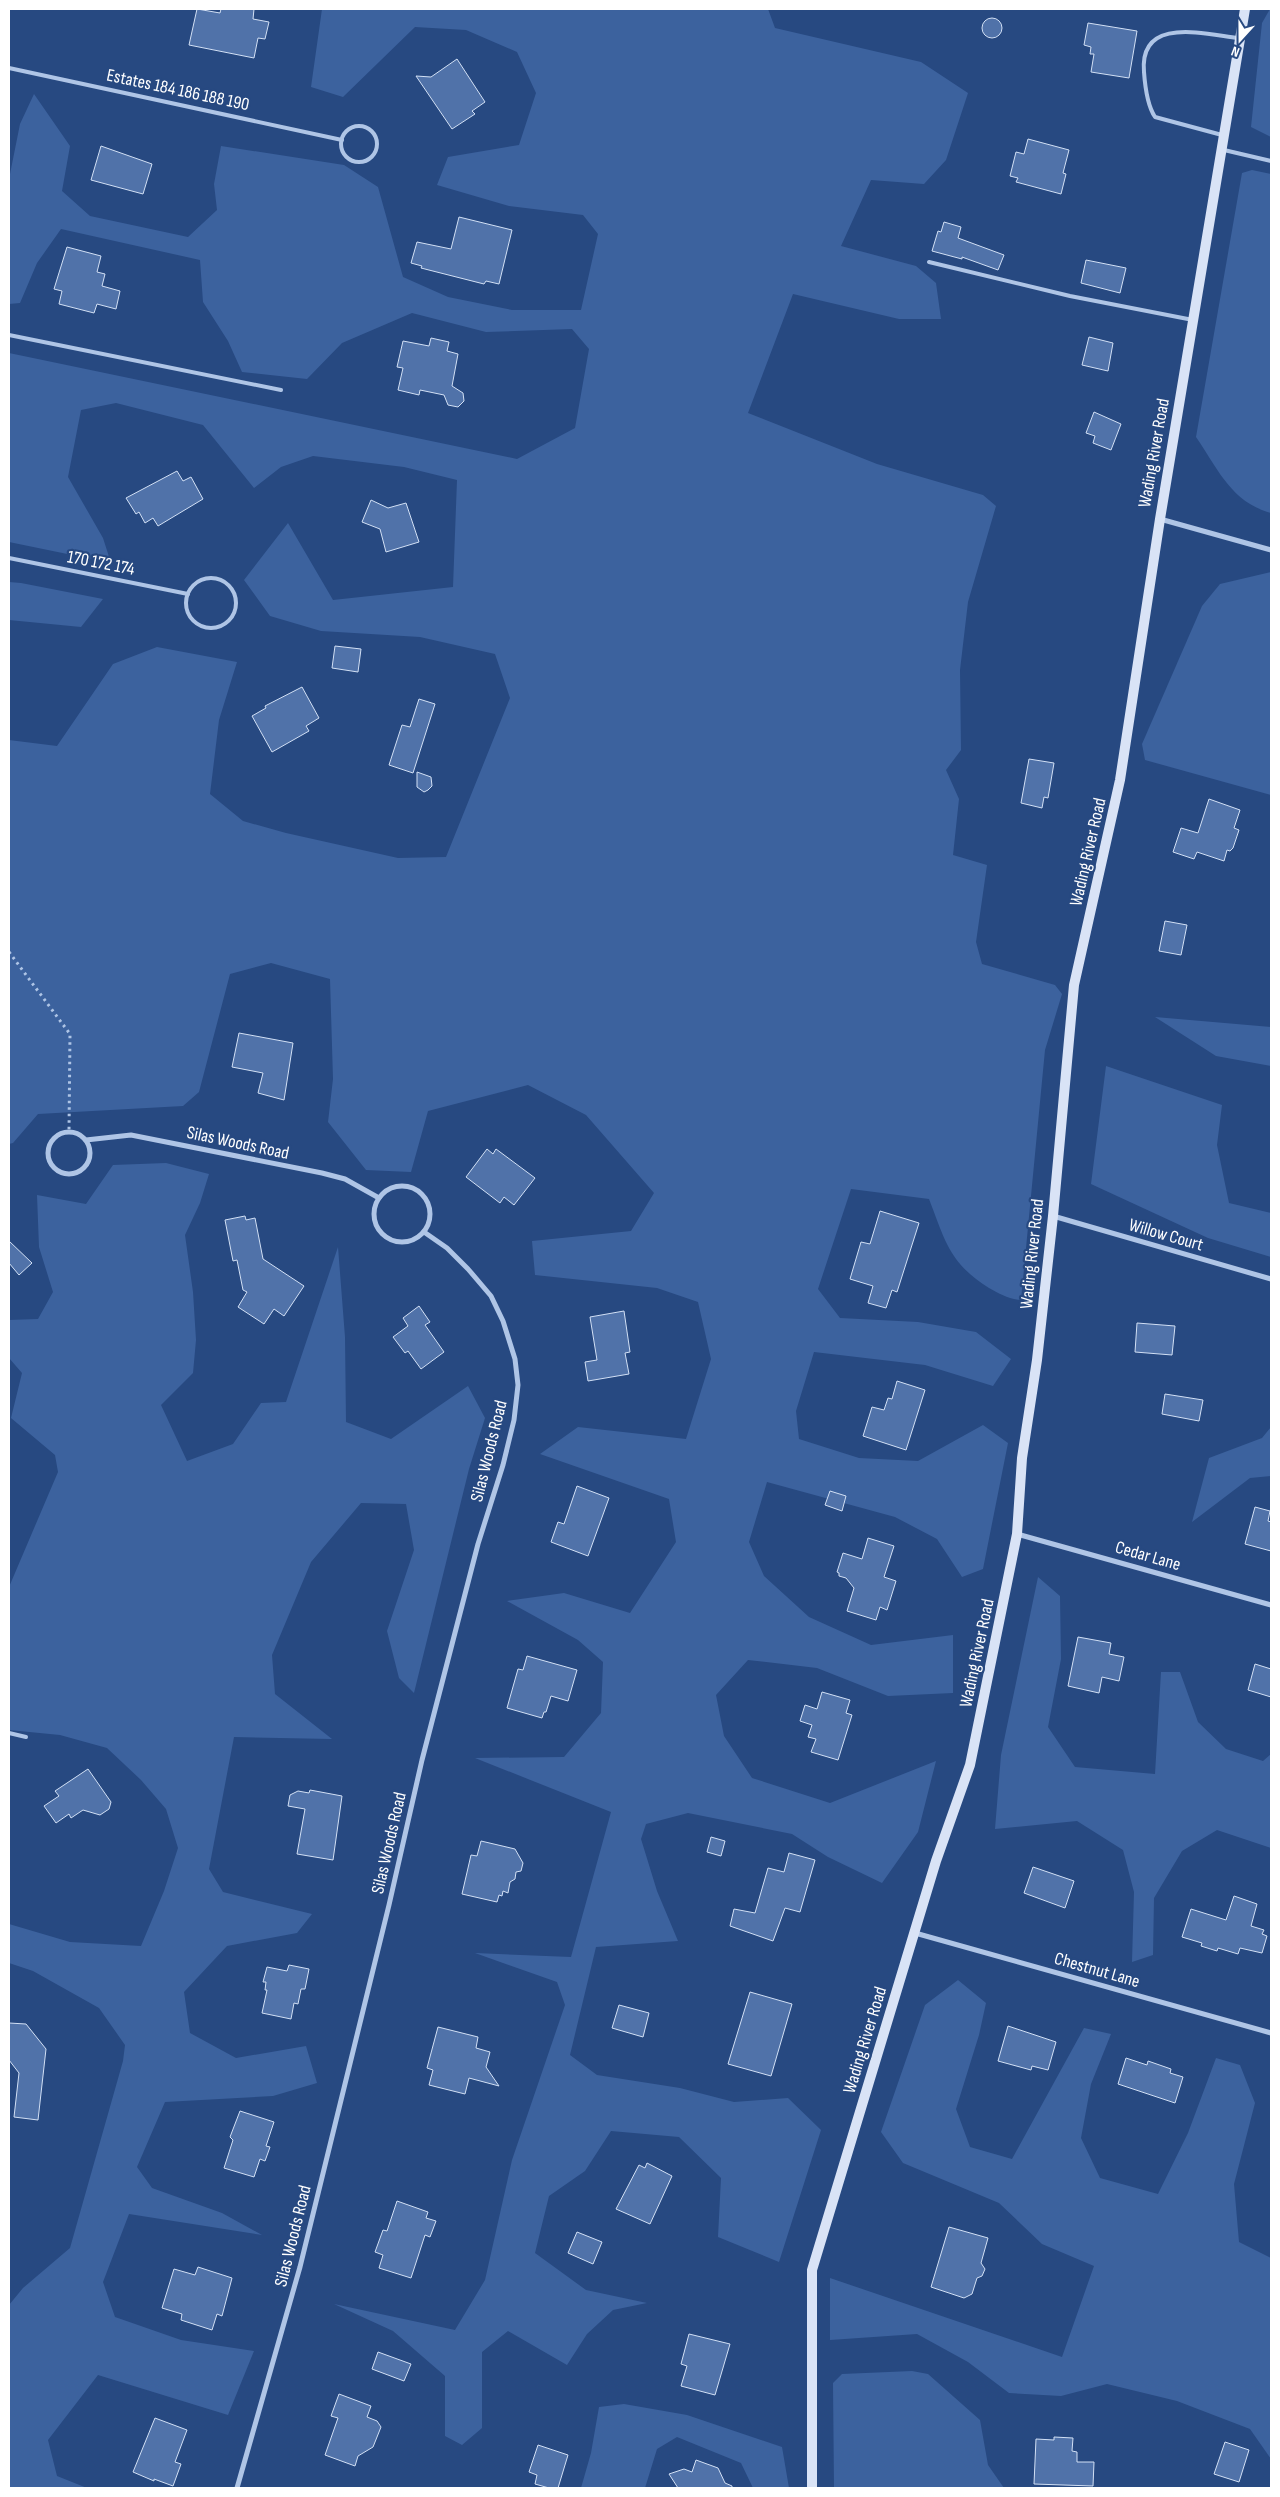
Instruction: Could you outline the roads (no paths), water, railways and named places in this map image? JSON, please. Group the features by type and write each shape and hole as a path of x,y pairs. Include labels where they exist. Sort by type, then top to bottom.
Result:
{"main road":[{"name":"Wading River Road","path":"812,2488 812,2270 936,1860 970,1765 1017,1534 1022,1458 1037,1360 1053,1216 1074,985 1120,780 1160,519 1245,9"}],"street":[{"path":"1160,519 1271,550"},
{"path":"69,1131 75,1132 86,1140 91,1153 85,1167 72,1174 58,1171 49,1160 49,1147 56,1136 69,1131"},
{"name":"Silas Woods Road","path":"86,1140 131,1135 322,1173 345,1179 379,1198"},
{"path":"400,1186 418,1190 425,1197 431,1215 424,1232 418,1239 400,1243 383,1235 374,1219 374,1210 379,1198 390,1188 400,1186"},
{"name":"Willow Court","path":"1053,1216 1271,1279"},
{"name":"Silas Woods Road","path":"237,2488 300,2267 389,1905 422,1760 478,1544 514,1420 518,1385 515,1359 503,1321 490,1296 468,1269 446,1248 424,1232"},
{"name":"Cedar Lane","path":"1017,1534 1271,1605"},
{"name":"Chestnut Lane","path":"915,1933 1271,2033"}],"lane":[{"path":"1224,135 1155,117 1145,84 1144,56 1147,47 1161,35 1193,32 1240,38"},
{"name":"Estates 184 186 188 190","path":"9,68 342,140"},
{"path":"358,126 364,127 373,133 376,149 369,159 358,162 347,157 343,152 342,140 347,130 358,126"},
{"path":"1222,149 1271,161"},
{"path":"929,262 1070,296 1193,320"},
{"path":"9,335 280,390"},
{"name":"170 172 174","path":"9,558 188,594"},
{"path":"215,578 230,586 236,602 235,610 226,623 211,628 203,626 191,617 187,610 188,594 198,581 215,578"},
{"path":"9,1734 26,1737"}]}
